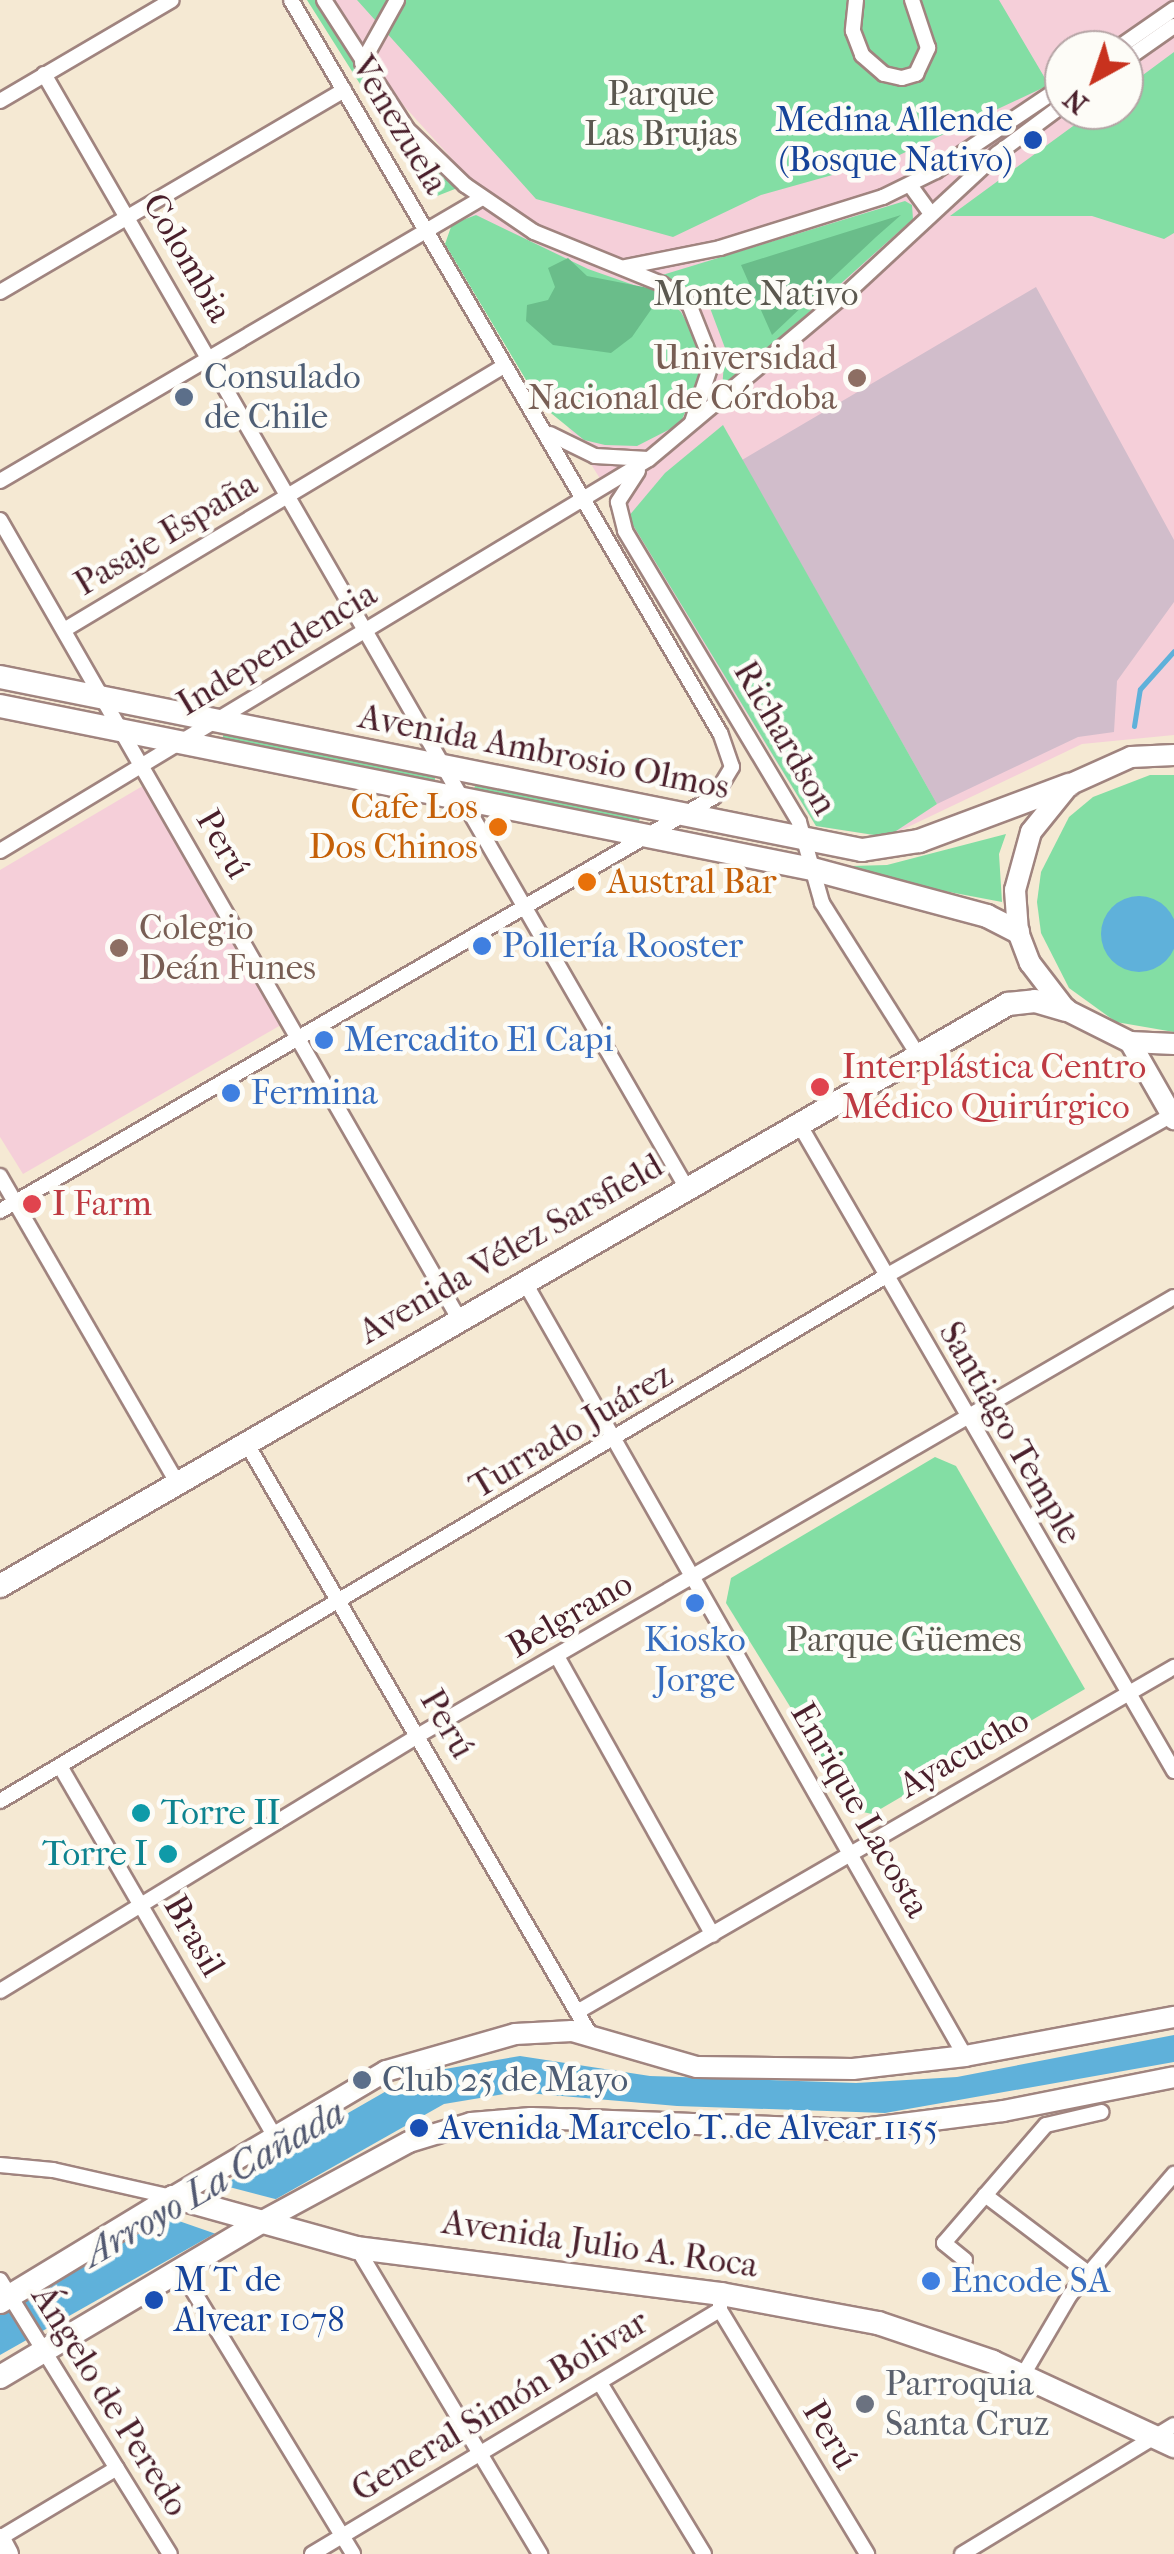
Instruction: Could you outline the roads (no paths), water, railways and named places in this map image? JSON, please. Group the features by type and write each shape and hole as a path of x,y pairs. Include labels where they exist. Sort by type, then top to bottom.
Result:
{"main road":[{"name":"Avenida Ambrosio Olmos","path":"0,677 674,816 862,850 897,847 1069,786"},
{"name":"Avenida Ambrosio Olmos","path":"0,706 635,837 812,869 987,916 1018,932"},
{"path":"1171,754 1131,756 1069,786 1039,819 1020,860 1018,932 1030,964 1066,1010 1130,1042 1174,1044"},
{"name":"Avenida Vélez Sarsfield","path":"0,1586 1008,1004 1036,1002 1066,1010"},
{"path":"1130,1042 1173,1116"},
{"path":"4,2293 402,2064 516,2034 591,2036 680,2064 717,2068 853,2069 966,2056 1174,2016"},
{"path":"0,2377 259,2222 409,2142 470,2123 531,2118 855,2130 1003,2111 1174,2077"},
{"name":"Avenida Julio A. Roca","path":"173,2198 357,2248 909,2331 1167,2436"},
{"path":"0,2539 8,2554"}],"street":[{"path":"0,100 172,0"},
{"name":"Venezuela","path":"291,0 586,500"},
{"name":"Venezuela","path":"324,0 407,129 482,198 534,232 673,291 708,340 711,380 687,431"},
{"path":"362,63 397,0"},
{"path":"856,0 853,31 862,55 884,74 902,78 916,74 928,48 912,0"},
{"path":"1143,30 1174,8"},
{"path":"1144,48 1174,26"},
{"name":"Colombia","path":"44,74 290,494 365,630"},
{"path":"0,292 344,90"},
{"path":"620,267 659,264 736,244 910,185 1044,98"},
{"path":"544,430 595,456 649,459 687,431 930,213 1044,120"},
{"path":"910,185 930,213"},
{"name":"Venezuela","path":"426,229 482,198"},
{"path":"0,481 426,229"},
{"name":"Pasaje España","path":"64,630 504,366"},
{"name":"Independencia","path":"0,851 649,459"},
{"name":"Richardson","path":"649,459 618,502 625,531 806,840 822,903 917,1054"},
{"name":"Richardson","path":"586,500 729,751 732,767 722,790 674,816"},
{"name":"Perú","path":"0,520 459,1319"},
{"path":"365,630 520,908 686,1187"},
{"path":"0,1211 674,816"},
{"name":"Turrado Juárez","path":"0,1801 615,1441 886,1276 1173,1116"},
{"name":"Santiago Temple","path":"798,1122 966,1421 1174,1770"},
{"path":"0,1176 178,1484"},
{"name":"Enrique Lacosta","path":"524,1281 966,2056"},
{"name":"Belgrano","path":"0,1991 419,1735 558,1658 1174,1297"},
{"name":"Perú","path":"247,1444 342,1600 591,2036"},
{"path":"558,1658 712,1935"},
{"name":"Ayacucho","path":"577,2012 1174,1668"},
{"name":"Brasil","path":"60,1766 276,2136"},
{"path":"965,2260 944,2243 1046,2126 1102,2112"},
{"name":"Avenida Julio A. Roca","path":"0,2165 53,2170 173,2198"},
{"path":"1022,2375 1088,2272 1174,2174"},
{"path":"985,2194 1088,2272"},
{"path":"357,2248 540,2554"},
{"path":"180,2270 353,2554"},
{"name":"Ángelo de Peredo","path":"4,2293 170,2554"},
{"name":"Perú","path":"720,2302 867,2554"},
{"name":"General Simón Bolivar","path":"312,2554 479,2457 720,2302"},
{"path":"600,2382 704,2554"},
{"path":"962,2554 1167,2436"},
{"path":"0,2539 117,2468"}],"water":[{"path":"1139,896 1166,907 1177,934 1166,961 1139,972 1112,961 1101,934 1112,907"},
{"path":"1174,2035 1174,2062 885,2113 677,2106 516,2092 444,2104 0,2355 0,2313 416,2074 520,2056 650,2076 856,2083 957,2077"}],"waterway":[{"path":"1134,726 1140,689 1174,651"}],"place":[{"name":"Medina Allende (Bosque Nativo)","path":"1033,140"},
{"name":"Universidad Nacional de Córdoba","path":"857,378"},
{"name":"Consulado de Chile","path":"184,397"},
{"name":"Cafe Los Dos Chinos","path":"498,827"},
{"name":"Austral Bar","path":"587,882"},
{"name":"Pollería Rooster","path":"482,946"},
{"name":"Colegio Deán Funes","path":"119,948"},
{"name":"Mercadito El Capi","path":"324,1040"},
{"name":"Interplástica Centro Médico Quirúrgico","path":"820,1087"},
{"name":"Fermina","path":"231,1093"},
{"name":"I Farm","path":"32,1204"},
{"name":"Kiosko Jorge","path":"695,1603"},
{"name":"Torre II","path":"141,1813"},
{"name":"Torre I","path":"168,1854"},
{"name":"Club 25 de Mayo","path":"362,2080"},
{"name":"Avenida Marcelo T. de Alvear 1155","path":"419,2128"},
{"name":"Encode SA","path":"931,2281"},
{"name":"M T de Alvear 1078","path":"154,2300"},
{"name":"Parroquia Santa Cruz","path":"865,2404"}],"park label":[{"name":"Parque Las Brujas","path":"661,114"},
{"name":"Monte Nativo","path":"756,294"},
{"name":"Parque Güemes","path":"904,1640"}],"water label":[{"name":"Arroyo La Cañada","path":"214,2183"}]}
